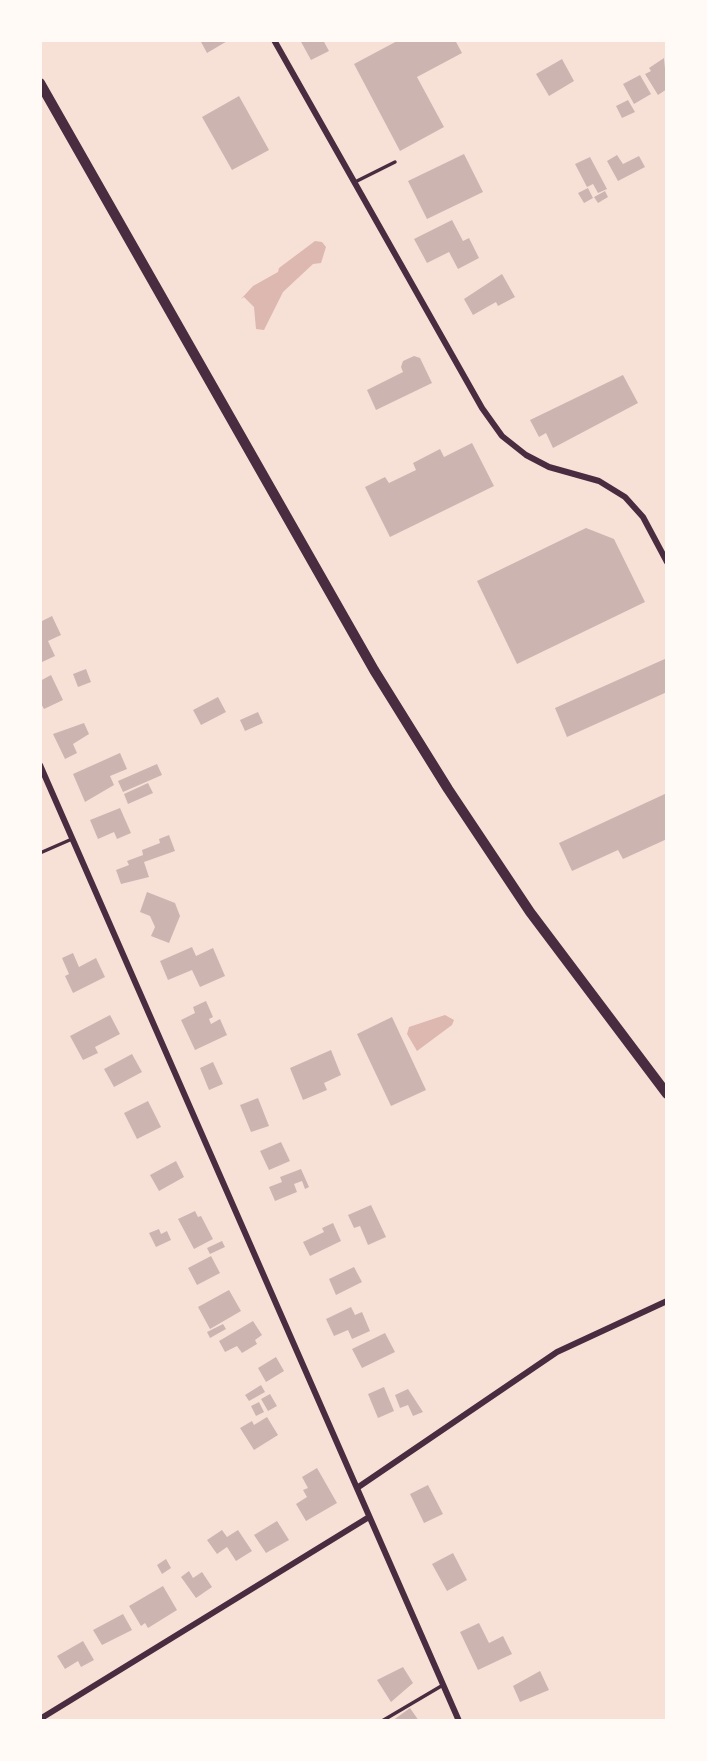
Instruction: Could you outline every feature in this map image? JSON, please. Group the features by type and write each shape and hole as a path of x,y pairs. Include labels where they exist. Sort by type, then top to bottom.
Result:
{"main road":[{"path":"40,83 380,681 530,912 667,1094"}],"street":[{"path":"274,40 482,408 502,436 526,456 549,467 599,481 625,497 643,517 667,562"},
{"path":"40,765 459,1721"},
{"path":"357,1488 557,1352 667,1301"},
{"path":"40,1719 369,1517"}],"lane":[{"path":"355,182 395,162"},
{"path":"40,853 72,839"},
{"path":"382,1721 443,1685"}],"shaded area":[{"path":"315,241 322,242 326,247 321,263 313,264 283,292 264,330 256,329 254,307 244,297 241,299 253,286 278,272 279,268"},
{"path":"445,1015 454,1020 452,1025 417,1051 407,1034 409,1027"}],"building":[{"path":"200,40 229,40 207,53"},
{"path":"300,40 323,40 329,51 311,60"},
{"path":"399,40 455,40 462,53 417,77 444,127 400,151 354,64"},
{"path":"664,58 667,89 658,95 645,74"},
{"path":"562,59 574,81 549,96 536,74"},
{"path":"640,75 651,94 634,104 623,84"},
{"path":"239,96 269,150 232,170 202,117"},
{"path":"628,100 635,112 622,118 616,106"},
{"path":"464,154 483,192 427,219 408,181"},
{"path":"617,155 623,164 639,156 645,167 618,181 607,161"},
{"path":"590,157 607,189 598,193 593,184 587,187 575,164"},
{"path":"588,188 593,198 584,203 578,193"},
{"path":"605,191 608,197 598,203 594,197"},
{"path":"452,220 463,241 469,238 479,258 458,269 449,252 427,263 414,239"},
{"path":"502,274 515,297 498,306 496,302 473,315 464,299"},
{"path":"414,356 420,358 432,383 376,410 367,390 403,372 403,361"},
{"path":"623,375 638,403 553,448 546,433 539,437 530,420"},
{"path":"472,443 494,486 390,537 365,487 385,477 389,483 416,470 413,463 440,449 444,457"},
{"path":"586,528 614,539 645,602 517,664 477,581"},
{"path":"52,616 61,635 48,641 55,656 40,663 40,622"},
{"path":"667,658 667,692 567,737 555,708"},
{"path":"86,669 91,682 78,687 73,674"},
{"path":"51,675 63,700 44,709 40,702 40,681"},
{"path":"218,697 226,712 201,725 193,710"},
{"path":"258,712 263,723 245,731 240,720"},
{"path":"84,723 89,734 73,744 77,753 65,759 53,734"},
{"path":"120,753 127,769 110,776 114,785 85,802 73,774"},
{"path":"157,764 162,775 123,792 118,781"},
{"path":"148,783 153,793 128,804 124,794"},
{"path":"667,793 667,839 623,859 618,850 572,871 559,843"},
{"path":"120,808 131,833 117,839 114,832 98,839 90,820"},
{"path":"169,835 175,851 144,862 149,877 121,884 116,870 129,865 127,861 143,855 142,850 160,843 159,839"},
{"path":"147,892 175,903 180,916 169,943 151,936 155,927 150,916 140,912"},
{"path":"192,947 196,956 213,948 225,976 200,987 192,970 168,980 160,961"},
{"path":"73,953 79,967 96,958 105,977 73,993 65,976 69,974 62,958"},
{"path":"206,1001 213,1017 209,1019 211,1024 220,1019 227,1035 195,1050 181,1020 195,1013 193,1007"},
{"path":"110,1015 120,1034 95,1047 98,1053 83,1060 70,1036"},
{"path":"392,1017 426,1090 391,1106 357,1034"},
{"path":"331,1050 341,1075 324,1083 327,1090 303,1100 290,1068"},
{"path":"132,1054 142,1072 114,1087 104,1069"},
{"path":"213,1062 223,1084 209,1090 200,1068"},
{"path":"258,1098 269,1126 251,1132 240,1105"},
{"path":"148,1101 161,1127 137,1139 124,1113"},
{"path":"281,1142 290,1161 269,1170 260,1151"},
{"path":"176,1161 184,1177 159,1191 150,1175"},
{"path":"301,1169 309,1187 305,1189 302,1181 294,1184 297,1192 275,1201 269,1187 282,1182 280,1177"},
{"path":"371,1205 386,1237 368,1245 360,1226 354,1228 348,1215"},
{"path":"195,1211 198,1217 201,1216 213,1239 194,1249 178,1219"},
{"path":"333,1223 341,1241 310,1256 303,1242 324,1232 322,1228"},
{"path":"159,1229 161,1234 167,1231 171,1240 156,1247 149,1233"},
{"path":"222,1241 225,1247 210,1254 207,1248"},
{"path":"211,1256 220,1273 197,1285 188,1268"},
{"path":"354,1267 362,1282 336,1295 329,1279"},
{"path":"229,1290 241,1311 210,1329 198,1307"},
{"path":"351,1307 355,1315 362,1312 370,1331 352,1339 348,1330 334,1336 326,1319"},
{"path":"253,1321 262,1335 255,1340 257,1344 242,1353 237,1346 225,1352 219,1341"},
{"path":"223,1324 226,1329 210,1338 207,1332"},
{"path":"385,1333 395,1352 362,1368 352,1349"},
{"path":"276,1357 284,1371 266,1382 258,1368"},
{"path":"261,1385 265,1392 249,1401 245,1395"},
{"path":"384,1387 394,1411 378,1418 368,1394"},
{"path":"408,1389 423,1412 413,1416 408,1405 400,1408 395,1395"},
{"path":"270,1394 277,1406 268,1411 261,1399"},
{"path":"259,1402 264,1412 256,1416 251,1406"},
{"path":"267,1417 278,1435 254,1450 240,1428 252,1421 254,1425"},
{"path":"317,1468 337,1503 306,1521 296,1504 307,1497 303,1490 308,1488 302,1477"},
{"path":"428,1485 443,1514 424,1523 410,1494"},
{"path":"277,1521 289,1540 266,1553 254,1535"},
{"path":"222,1530 227,1537 238,1530 252,1551 236,1561 227,1547 217,1554 207,1540"},
{"path":"453,1553 467,1580 447,1591 432,1564"},
{"path":"166,1559 171,1568 162,1574 157,1565"},
{"path":"189,1571 193,1578 202,1572 212,1587 196,1598 181,1577"},
{"path":"163,1586 177,1610 148,1628 145,1623 141,1626 129,1606"},
{"path":"123,1614 132,1630 102,1645 93,1630"},
{"path":"479,1623 489,1643 503,1636 512,1654 478,1670 460,1632"},
{"path":"83,1641 94,1660 81,1667 78,1661 65,1669 57,1656"},
{"path":"403,1667 413,1683 391,1702 377,1680"},
{"path":"540,1671 549,1690 520,1702 513,1686"},
{"path":"410,1708 419,1721 392,1721"}]}
